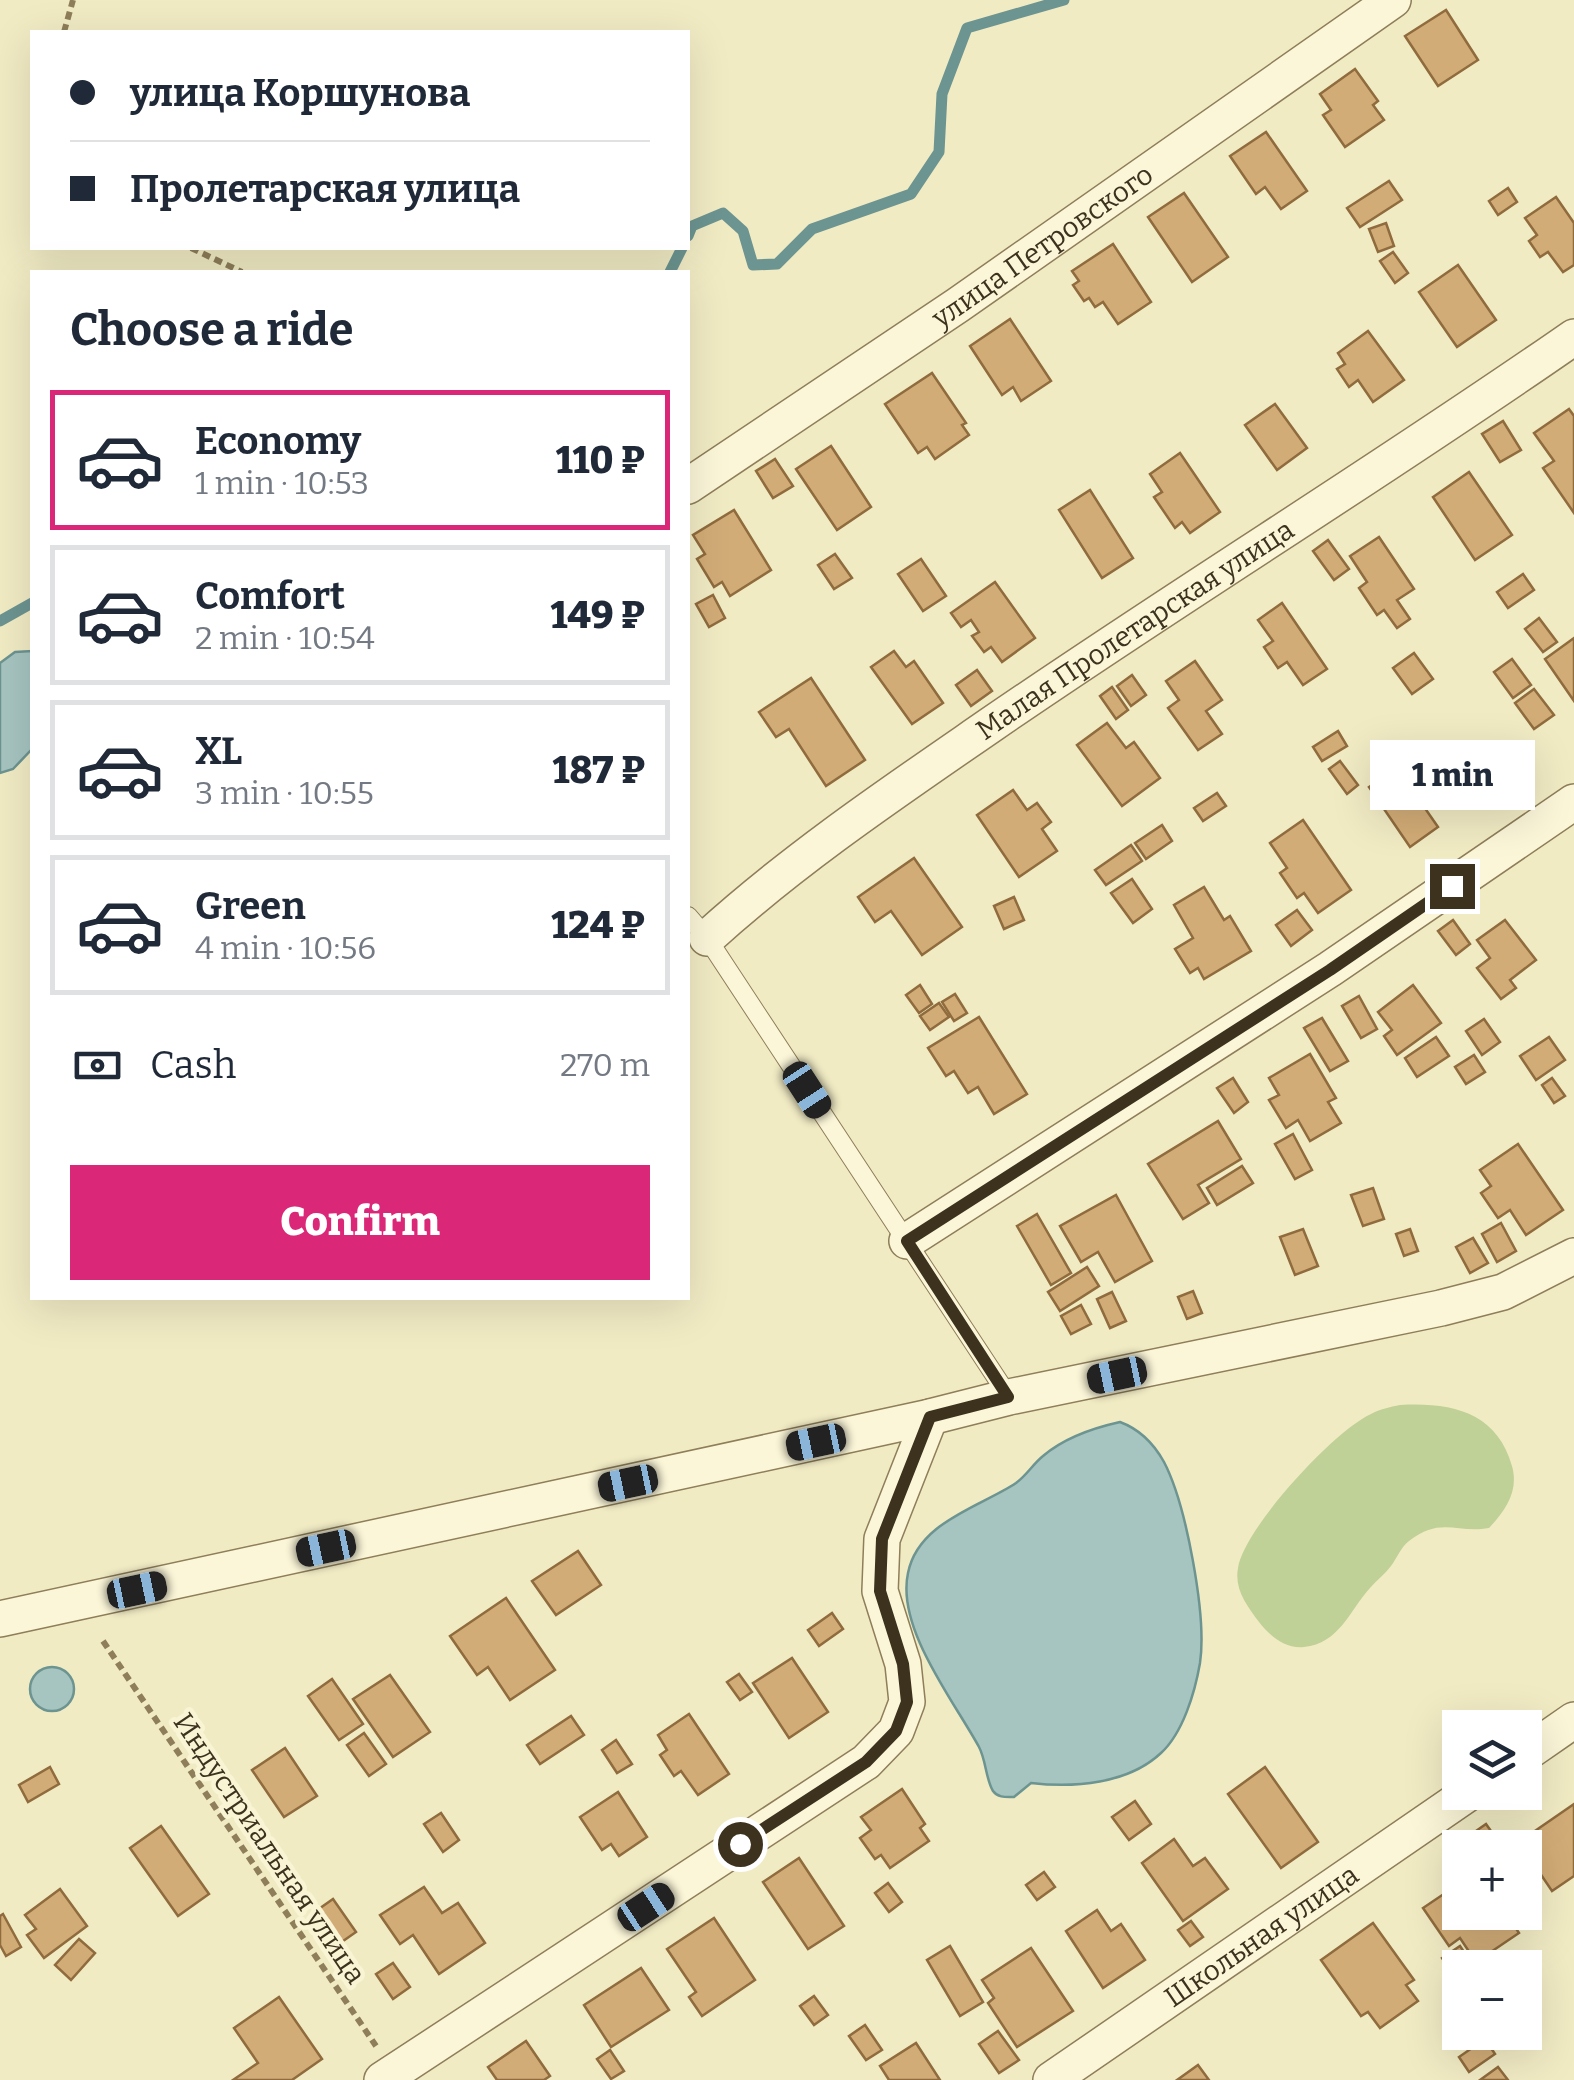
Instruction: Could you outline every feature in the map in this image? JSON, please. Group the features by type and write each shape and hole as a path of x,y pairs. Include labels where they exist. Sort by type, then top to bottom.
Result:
{"street":[{"name":"улица Петровского","path":"690,485 958,305 1393,0"},
{"name":"Малая Пролетарская улица","path":"698,927 761,889 1106,646 1433,435 1574,337"},
{"path":"907,1241 1330,970 1574,802"},
{"path":"0,1619 1008,1397 1442,1308 1502,1292 1574,1256"},
{"path":"388,2076 866,1762 896,1731 907,1702 903,1664 880,1591 882,1539 930,1417"},
{"path":"1542,1742 1574,1720"},
{"name":"Школьная улица","path":"1051,2080 1444,1810"}],"lane":[{"path":"698,927 1008,1397"}],"path":[{"path":"64,30 72,0"},
{"path":"195,250 238,270"},
{"name":"Индустриальная улица","path":"103,1641 388,2076"}],"green space":[{"path":"1400,1405 1454,1409 1483,1422 1505,1448 1512,1466 1514,1484 1510,1500 1489,1528 1440,1527 1409,1541 1335,1633 1316,1645 1284,1644 1263,1627 1242,1597 1237,1576 1244,1551 1273,1506 1336,1439 1371,1414"}],"water":[{"path":"30,651 30,751 13,769 0,773 0,663 15,652"},
{"path":"1120,1422 1140,1433 1160,1455 1187,1532 1201,1643 1191,1699 1169,1745 1133,1771 1100,1782 1031,1783 1014,1797 1000,1796 991,1786 979,1747 919,1640 907,1594 908,1573 914,1555 937,1528 1016,1483 1060,1444"},
{"path":"52,1667 67,1674 74,1689 67,1704 52,1711 37,1704 30,1689 37,1674"}],"building":[{"path":"1446,10 1478,60 1438,86 1405,36"},
{"path":"1355,69 1378,101 1373,105 1384,120 1345,147 1323,115 1331,110 1320,94"},
{"path":"1266,132 1307,191 1281,209 1265,187 1256,194 1230,156"},
{"path":"1389,181 1402,200 1360,227 1347,208"},
{"path":"1508,188 1517,202 1498,215 1489,201"},
{"path":"1184,193 1228,257 1192,282 1148,217"},
{"path":"1556,197 1574,223 1574,265 1563,272 1548,252 1540,257 1529,241 1537,235 1525,218"},
{"path":"1386,223 1394,246 1378,252 1369,229"},
{"path":"1113,244 1151,302 1118,324 1103,302 1095,307 1089,298 1084,301 1073,285 1079,281 1072,271"},
{"path":"1393,252 1408,273 1395,283 1380,261"},
{"path":"1458,265 1496,320 1457,347 1419,292"},
{"path":"1010,319 1051,381 1021,401 1013,387 1002,395 970,346"},
{"path":"1368,331 1404,380 1373,402 1358,380 1349,387 1337,369 1345,364 1338,353"},
{"path":"932,373 966,423 962,425 969,435 935,459 927,447 918,453 885,404"},
{"path":"1275,404 1307,448 1277,470 1245,425"},
{"path":"1569,409 1574,416 1574,513 1543,468 1554,461 1534,433"},
{"path":"1503,421 1521,450 1500,462 1482,434"},
{"path":"831,446 871,507 837,530 796,469"},
{"path":"1180,453 1220,512 1190,533 1182,522 1175,528 1154,497 1162,492 1150,474"},
{"path":"775,459 793,486 773,498 756,471"},
{"path":"1469,472 1512,535 1475,560 1433,497"},
{"path":"1090,490 1133,558 1102,578 1059,510"},
{"path":"734,510 771,570 730,596 722,582 714,587 697,559 705,554 693,535"},
{"path":"1379,537 1414,589 1397,600 1410,619 1397,628 1384,610 1377,615 1359,588 1367,582 1350,556"},
{"path":"1328,540 1349,569 1334,580 1313,551"},
{"path":"835,554 852,578 834,589 818,565"},
{"path":"921,559 946,596 923,611 898,574"},
{"path":"1523,574 1534,590 1508,608 1497,592"},
{"path":"995,582 1035,638 1002,662 991,647 984,652 972,636 979,632 971,620 961,627 951,613"},
{"path":"713,595 725,618 709,627 696,604"},
{"path":"1282,603 1327,669 1303,685 1287,662 1278,668 1264,647 1273,641 1258,620"},
{"path":"1539,618 1557,642 1543,652 1525,629"},
{"path":"1574,638 1574,701 1545,659"},
{"path":"894,651 906,667 914,661 943,703 912,724 871,667"},
{"path":"1414,653 1433,679 1412,694 1393,668"},
{"path":"1512,659 1531,685 1513,698 1494,672"},
{"path":"1195,661 1222,700 1206,711 1222,734 1198,750 1168,708 1179,700 1166,681"},
{"path":"977,670 992,691 971,706 956,685"},
{"path":"1132,675 1146,695 1131,706 1117,686"},
{"path":"811,678 865,760 826,786 789,729 776,737 759,712"},
{"path":"1112,687 1128,710 1116,719 1100,696"},
{"path":"1534,689 1554,715 1534,729 1515,703"},
{"path":"1107,723 1126,748 1134,742 1160,778 1122,806 1077,745"},
{"path":"1338,731 1347,746 1322,761 1313,747"},
{"path":"1340,761 1358,785 1347,794 1329,769"},
{"path":"1397,768 1438,827 1410,847 1369,787"},
{"path":"1013,790 1027,810 1037,803 1051,822 1042,829 1057,851 1019,877 977,815"},
{"path":"1217,793 1226,806 1203,821 1194,808"},
{"path":"1303,820 1351,890 1318,913 1304,893 1297,898 1280,873 1287,868 1270,843"},
{"path":"1162,825 1172,841 1146,859 1135,843"},
{"path":"1131,845 1142,861 1106,885 1095,870"},
{"path":"914,858 962,927 922,955 891,911 875,922 858,897"},
{"path":"1132,879 1152,909 1133,923 1111,893"},
{"path":"1204,887 1224,920 1230,916 1251,951 1204,979 1198,968 1190,973 1175,949 1193,938 1174,905"},
{"path":"1014,897 1024,920 1004,929 994,906"},
{"path":"1297,910 1312,930 1291,946 1276,925"},
{"path":"1453,920 1470,944 1456,955 1438,931"},
{"path":"1505,920 1536,960 1510,980 1516,988 1501,999 1477,968 1490,958 1477,940"},
{"path":"920,985 932,1004 919,1013 906,995"},
{"path":"1413,985 1441,1023 1397,1055 1384,1036 1392,1030 1378,1012"},
{"path":"955,994 967,1013 954,1021 942,1002"},
{"path":"1359,996 1377,1029 1361,1038 1342,1006"},
{"path":"939,1003 949,1017 930,1030 920,1016"},
{"path":"979,1017 1027,1094 994,1114 978,1087 968,1093 954,1071 946,1076 928,1048"},
{"path":"1322,1018 1348,1061 1330,1071 1304,1028"},
{"path":"1484,1019 1500,1042 1482,1055 1466,1031"},
{"path":"1436,1037 1449,1056 1417,1077 1405,1058"},
{"path":"1549,1037 1565,1060 1536,1080 1520,1056"},
{"path":"1310,1054 1336,1098 1328,1102 1341,1123 1310,1141 1298,1120 1286,1128 1269,1100 1279,1095 1269,1078"},
{"path":"1474,1055 1485,1072 1466,1084 1455,1067"},
{"path":"1233,1078 1248,1102 1234,1113 1217,1088"},
{"path":"1552,1078 1565,1096 1554,1103 1542,1085"},
{"path":"1218,1121 1241,1159 1198,1185 1209,1203 1183,1219 1148,1164"},
{"path":"1293,1134 1312,1170 1295,1179 1275,1144"},
{"path":"1518,1144 1563,1210 1526,1235 1510,1210 1498,1218 1481,1193 1491,1186 1480,1170"},
{"path":"1242,1166 1253,1183 1217,1205 1207,1188"},
{"path":"1373,1188 1384,1219 1363,1226 1351,1195"},
{"path":"1116,1195 1152,1261 1115,1282 1098,1252 1081,1262 1060,1226"},
{"path":"1037,1214 1071,1273 1051,1285 1017,1226"},
{"path":"1501,1223 1516,1251 1497,1262 1482,1234"},
{"path":"1303,1229 1318,1266 1295,1275 1280,1237"},
{"path":"1410,1229 1418,1251 1404,1256 1396,1234"},
{"path":"1473,1238 1488,1263 1470,1273 1456,1247"},
{"path":"1087,1267 1099,1286 1060,1311 1048,1292"},
{"path":"1193,1291 1202,1313 1187,1319 1178,1297"},
{"path":"1112,1292 1126,1321 1110,1328 1097,1299"},
{"path":"1081,1305 1091,1324 1071,1334 1061,1316"},
{"path":"578,1551 601,1585 556,1615 532,1581"},
{"path":"506,1598 555,1670 510,1700 488,1667 477,1675 450,1636"},
{"path":"832,1613 843,1629 819,1646 808,1630"},
{"path":"792,1658 828,1712 789,1738 753,1683"},
{"path":"739,1674 752,1692 740,1700 727,1682"},
{"path":"390,1675 430,1732 393,1757 353,1699"},
{"path":"332,1679 363,1724 339,1740 308,1696"},
{"path":"689,1714 729,1774 698,1795 681,1771 674,1776 660,1755 667,1750 658,1735"},
{"path":"571,1716 584,1735 540,1764 527,1745"},
{"path":"364,1733 386,1764 369,1776 347,1745"},
{"path":"616,1740 632,1764 617,1773 602,1750"},
{"path":"285,1748 317,1796 284,1817 252,1770"},
{"path":"50,1767 59,1784 28,1802 19,1785"},
{"path":"1265,1767 1318,1842 1281,1868 1228,1794"},
{"path":"902,1789 925,1824 920,1828 929,1841 890,1868 881,1855 875,1859 860,1838 871,1830 861,1817"},
{"path":"618,1792 647,1837 619,1856 611,1844 602,1850 580,1817"},
{"path":"1135,1801 1151,1824 1129,1840 1112,1817"},
{"path":"1574,1804 1574,1876 1552,1891 1542,1876 1542,1830 1536,1830"},
{"path":"441,1813 459,1840 443,1852 424,1824"},
{"path":"161,1826 209,1894 178,1916 130,1848"},
{"path":"1174,1839 1193,1866 1205,1858 1228,1889 1183,1921 1142,1863"},
{"path":"799,1858 844,1926 808,1949 763,1882"},
{"path":"1044,1872 1055,1887 1037,1900 1026,1885"},
{"path":"888,1883 902,1902 889,1912 875,1893"},
{"path":"424,1887 442,1913 458,1903 485,1943 439,1974 413,1935 400,1944 380,1915"},
{"path":"60,1889 87,1926 44,1958 27,1935 36,1929 25,1915"},
{"path":"1442,1895 1442,1930 1519,1933 1494,1950 1468,1950 1460,1938 1449,1946 1423,1908"},
{"path":"333,1899 356,1932 336,1946 313,1913"},
{"path":"1097,1910 1111,1931 1121,1924 1145,1960 1103,1988 1066,1931"},
{"path":"3,1914 21,1947 6,1956 0,1945"},
{"path":"714,1918 755,1980 702,2016 689,1997 696,1992 667,1949"},
{"path":"1191,1921 1203,1937 1190,1946 1178,1930"},
{"path":"1373,1923 1414,1980 1406,1985 1418,2001 1380,2028 1368,2012 1361,2016 1321,1960"},
{"path":"79,1939 95,1953 71,1980 55,1965"},
{"path":"950,1946 983,2002 960,2016 927,1960"},
{"path":"1031,1948 1073,2011 1017,2047 988,2003 994,1998 982,1980"},
{"path":"393,1963 410,1987 393,1999 376,1974"},
{"path":"641,1968 669,2010 611,2047 584,2005"},
{"path":"814,1996 828,2015 814,2025 800,2006"},
{"path":"279,1997 322,2059 292,2080 233,2080 258,2063 234,2028"},
{"path":"865,2025 882,2050 866,2060 849,2036"},
{"path":"998,2031 1019,2060 999,2073 979,2044"},
{"path":"526,2041 550,2076 544,2080 497,2080 488,2067"},
{"path":"916,2043 940,2080 889,2080 880,2066"},
{"path":"610,2050 624,2071 611,2079 597,2059"},
{"path":"1469,2050 1492,2050 1495,2054 1469,2072 1459,2057"},
{"path":"1198,2065 1209,2080 1177,2080"},
{"path":"1498,2067 1508,2080 1480,2080"}],"waterway":[{"path":"690,231 692,226 723,213 743,231 753,265 777,264 812,229 911,194 939,152 942,94 967,28 1064,0"},
{"path":"671,270 681,250"},
{"path":"0,621 30,604"}],"route":[{"path":"740,1844 866,1762 896,1731 907,1702 903,1664 880,1591 882,1539 930,1417 1008,1397 907,1241 1330,970 1452,886"}]}
